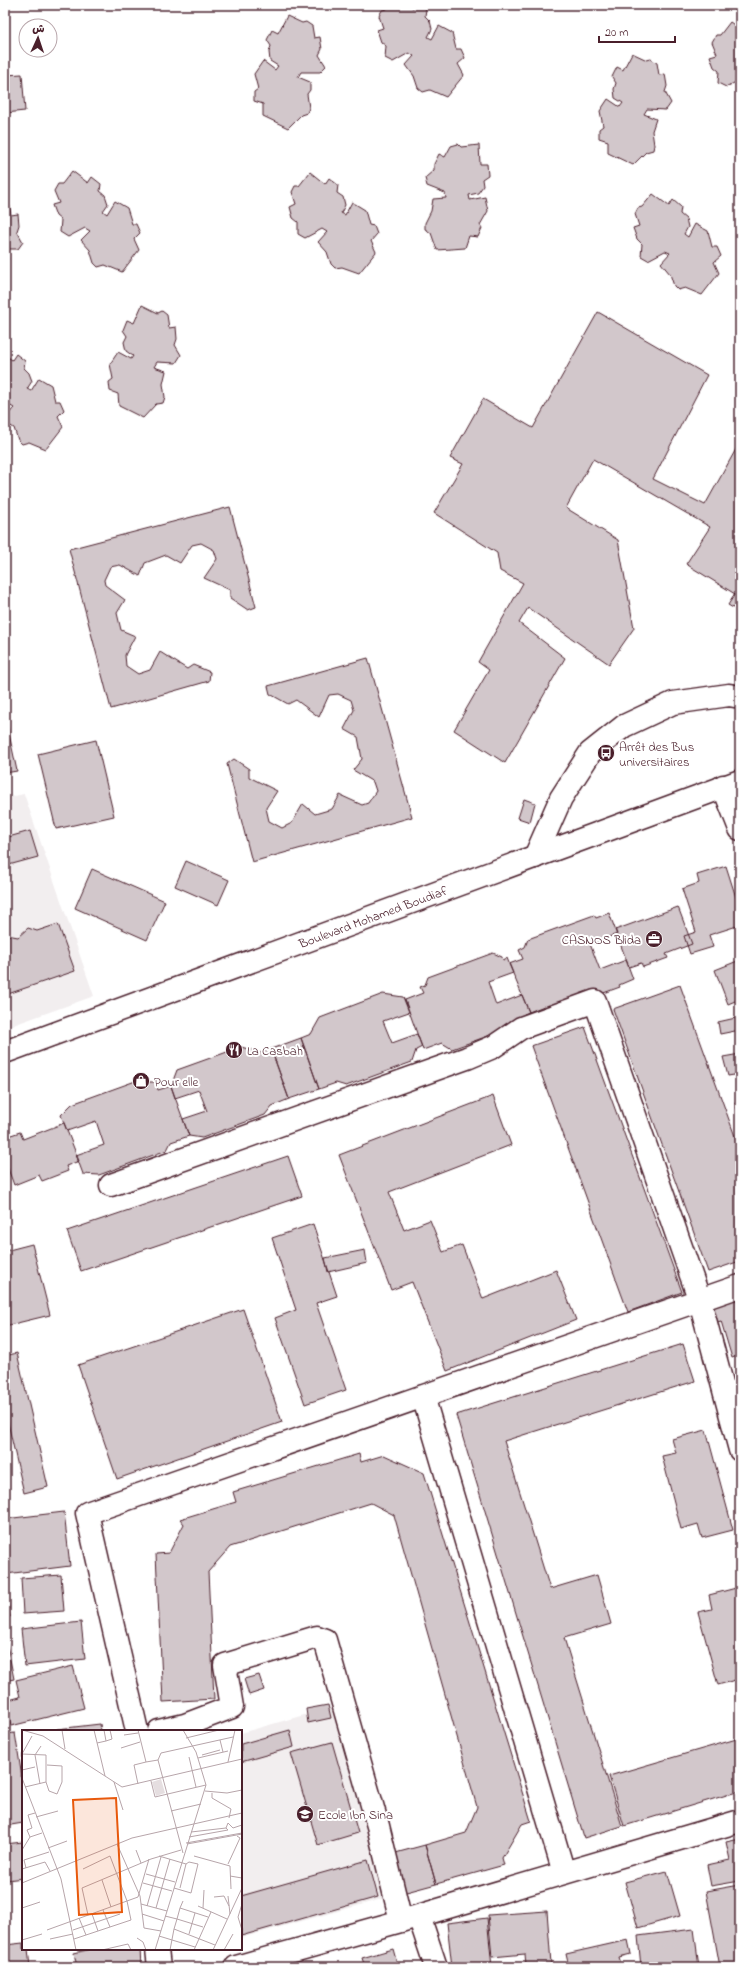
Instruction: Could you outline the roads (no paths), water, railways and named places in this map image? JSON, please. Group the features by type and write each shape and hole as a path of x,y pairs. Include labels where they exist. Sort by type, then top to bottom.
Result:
{"street":[{"path":"535,857 561,798 590,753 624,726 674,703 729,695 740,697"},
{"path":"732,784 740,829"},
{"name":"Boulevard Mohamed Boudiaf","path":"5,1052 732,784"},
{"path":"111,1185 467,1058 493,1047 521,1028 595,1001 700,1301 740,1450"},
{"path":"137,1730 87,1513 740,1286"},
{"path":"422,1396 564,1873"},
{"path":"163,1730 185,1725 232,1707 225,1665 317,1637 325,1640 378,1826 410,1919 436,1967"},
{"path":"236,1967 410,1919 740,1821"},
{"path":"157,1950 159,1967"}],"place":[{"name":"Arrêt des Bus universitaires","path":"606,753"},
{"name":"CASNOS Blida","path":"654,939"},
{"name":"La Casbah","path":"234,1050"},
{"name":"Pour elle","path":"141,1081"},
{"name":"Ecole Ibn Sina","path":"305,1814"}]}
